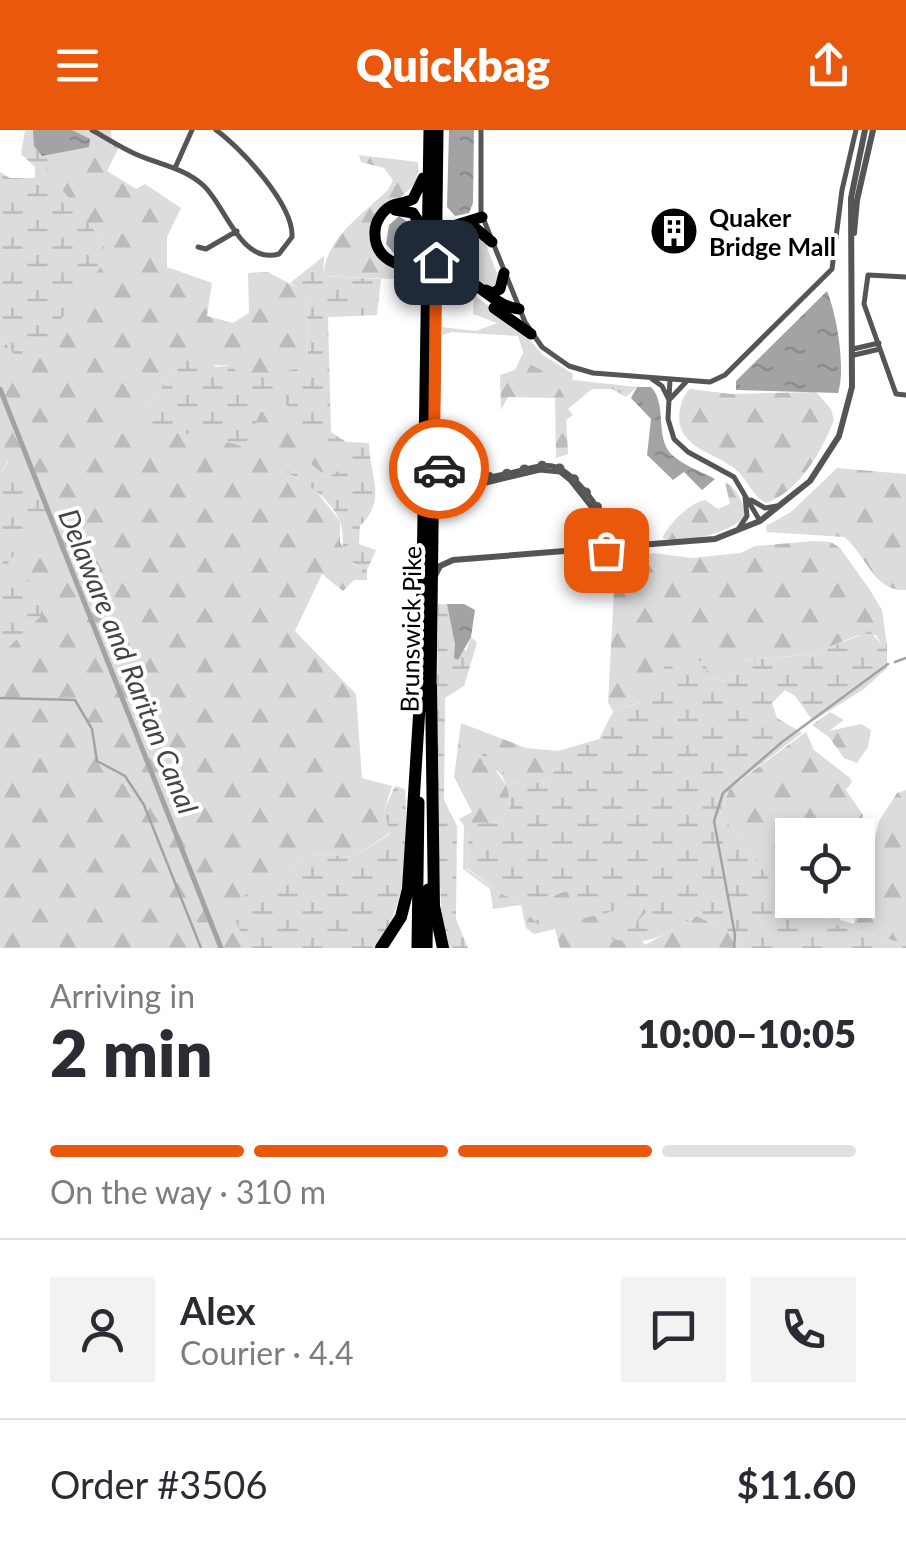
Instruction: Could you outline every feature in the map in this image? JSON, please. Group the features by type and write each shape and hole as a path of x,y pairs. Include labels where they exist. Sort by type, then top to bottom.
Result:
{"highway":[{"name":"Brunswick Pike","path":"417,948 429,130"},
{"name":"Brunswick Pike","path":"427,948 438,130"},
{"path":"428,164 413,199 391,206 379,220 375,235 379,249 390,261 454,275 490,292 503,286 504,273"},
{"path":"379,220 389,211 406,210 418,217 427,234"},
{"path":"436,262 446,232 482,217"},
{"path":"462,224 474,226 492,242"},
{"path":"477,287 494,308 532,334"},
{"path":"477,287 504,306 521,312"},
{"path":"494,308 521,312"},
{"path":"431,686 434,906 444,948"},
{"path":"381,948 401,917 408,889 420,700"}],"street":[{"path":"92,130 139,156 192,176 208,190 250,250 264,256 284,251 293,232 290,220 248,157 216,130"},
{"path":"175,168 192,130"},
{"path":"481,130 482,217 532,334 555,358 577,369 712,382 724,376 832,270 842,190 856,130"},
{"path":"433,582 440,566 453,560 693,543 727,536 760,522 793,498 818,471 839,436 850,400 854,352 850,198 865,130"},
{"path":"852,264 857,200 873,130"},
{"path":"198,248 206,249 237,231"},
{"path":"904,277 868,275 864,304 896,394 906,394"},
{"path":"854,352 879,346"},
{"path":"649,378 662,386 669,400"},
{"path":"670,379 669,426 678,444 729,472 752,501 763,508 773,508 793,498"},
{"path":"669,400 690,380"},
{"path":"434,456 440,472 448,478 492,477 544,465 562,468 602,512 612,540 629,548"},
{"path":"434,500 446,483 486,483 554,470 570,480 600,518 606,550"},
{"path":"743,489 760,522"},
{"path":"727,536 746,519 743,489"},
{"path":"606,550 608,530"}],"green space":[{"path":"25,130 68,130 45,168 102,240 107,259 42,344 17,360 0,334 0,172 10,178 35,178 35,167 21,154"},
{"path":"68,130 111,130 112,143 119,147 107,171 136,189 145,184 181,208 167,237 167,267 212,283 207,316 233,323 249,313 248,273 268,272 307,293 308,366 245,382 231,365 174,366 151,406 116,417 182,422 223,420 243,416 282,396 314,449 348,465 328,478 308,462 287,473 313,487 340,521 340,542 353,564 367,570 367,580 354,580 343,591 322,574 295,631 356,694 362,778 392,786 384,810 390,833 353,857 304,857 278,887 231,907 247,948 0,948 0,651 6,651 7,564 28,537 8,461 0,473 0,334 17,360 102,240 44,168"},
{"path":"359,155 418,162 413,185 382,209 373,250 392,269 417,272 416,280 323,276 338,239 388,190 393,180 384,168 361,162"},
{"path":"460,226 483,237 500,281 498,286 485,285 446,268 445,236"},
{"path":"324,256 323,276 381,279 377,315 328,317 331,432 346,442 369,443 375,496 360,526 359,544 376,550 367,570 345,554 342,527 329,504 286,472 308,462 328,478 347,465 314,449 282,397 260,413 245,447 223,441 213,424 188,434 133,428 115,416 151,406 174,366 202,355 216,367 231,365 245,381 308,366 307,294 290,283"},
{"path":"474,295 522,331 543,355 573,374 572,380 637,387 626,397 612,389 592,389 568,409 573,415 565,421 565,398 544,385 526,362 518,336 451,332 443,335 441,327 476,331 497,323 473,314"},
{"path":"524,351 526,362 543,371 544,385 558,386 565,398 568,454 556,458 555,398 508,397 501,410 500,375 515,370"},
{"path":"690,389 731,394 816,392 831,409 834,420 816,457 798,480 765,503 734,468 696,446 682,431 680,409"},
{"path":"9,461 61,516 28,537 8,563 45,593 40,617 5,651 0,651 0,473"},
{"path":"837,468 906,474 906,590 895,589 878,579 844,537 767,532 766,526 791,512"},
{"path":"725,482 743,506 745,516 739,522 694,539 662,538 680,514 699,502 705,500 718,509 730,504"},
{"path":"831,542 840,548 870,590 882,610 887,646 876,635 858,635 813,654 742,661 725,681 708,677 613,712 608,702 614,592 616,578 631,558 654,553 692,558 741,553 755,546"},
{"path":"438,604 447,604 455,645 466,651 471,637 477,643 464,686 445,698 444,800 457,826 456,919 468,948 449,948 442,930 436,783"},
{"path":"870,631 887,646 887,668 864,689 813,721 795,696 785,690 772,703 777,718 802,733 730,788 720,813 775,884 775,918 827,918 839,926 906,944 906,948 744,948 735,935 697,916 653,939 619,940 603,937 605,931 632,927 646,912 642,904 581,919 567,891 547,897 549,923 540,926 529,916 525,904 500,893 467,868 469,825 500,821 510,807 504,780 496,770 483,765 482,750 513,782 527,786 550,778 561,760 558,751 599,739 613,712 641,702 666,665 705,660 708,677 725,681 742,661 813,654"},
{"path":"830,712 844,720 829,731 861,724 871,730 868,747 857,763 844,758 829,737 812,725"},
{"path":"461,723 526,748 558,751 562,760 550,778 527,786 513,782 482,751 509,789 510,807 500,821 469,826 467,869 500,893 525,904 567,891 581,918 642,904 647,912 632,927 645,945 697,916 735,935 744,948 560,948 555,929 534,934 526,928 521,905 493,909 490,889 463,869 464,826 459,819 472,812 454,777"},
{"path":"806,732 814,750 850,778 852,782 846,790 862,818 775,818 775,884 720,813 730,788"},
{"path":"395,786 405,789 404,872 395,911 374,948 247,948 230,907 259,884 278,887 304,857 353,857 390,834 384,810"},
{"path":"906,790 906,944 839,926 827,918 854,924 855,918 875,918 875,837 879,821 897,793"}],"water":[{"path":"33,130 72,130 90,139 89,147 42,156 34,146"},
{"path":"449,130 474,130 473,203 469,213 455,216 447,207"},
{"path":"399,216 415,234 416,260 399,259 386,244 389,225"},
{"path":"827,291 839,342 838,393 736,390 736,381"},
{"path":"637,387 651,387 656,394 664,439 672,455 715,479 702,490 684,472 673,480 647,455 651,419 631,398"},
{"path":"447,604 464,604 475,610 471,637 458,660 454,658"}],"waterway":[{"name":"Delaware and Raritan Canal","path":"0,389 221,948"},
{"path":"895,662 906,658"},
{"path":"734,948 735,935 714,821 723,793 782,742 888,664"},
{"path":"0,698 75,700 92,729 97,761 125,776 144,805 201,948"}],"way so far":[{"path":"439,469 448,478 492,477 544,465 566,470 604,516 608,530 606,550"}],"place":[{"name":"Quaker Bridge Mall","path":"674,231"}],"route":[{"path":"436,262 434,456 439,469"}]}
